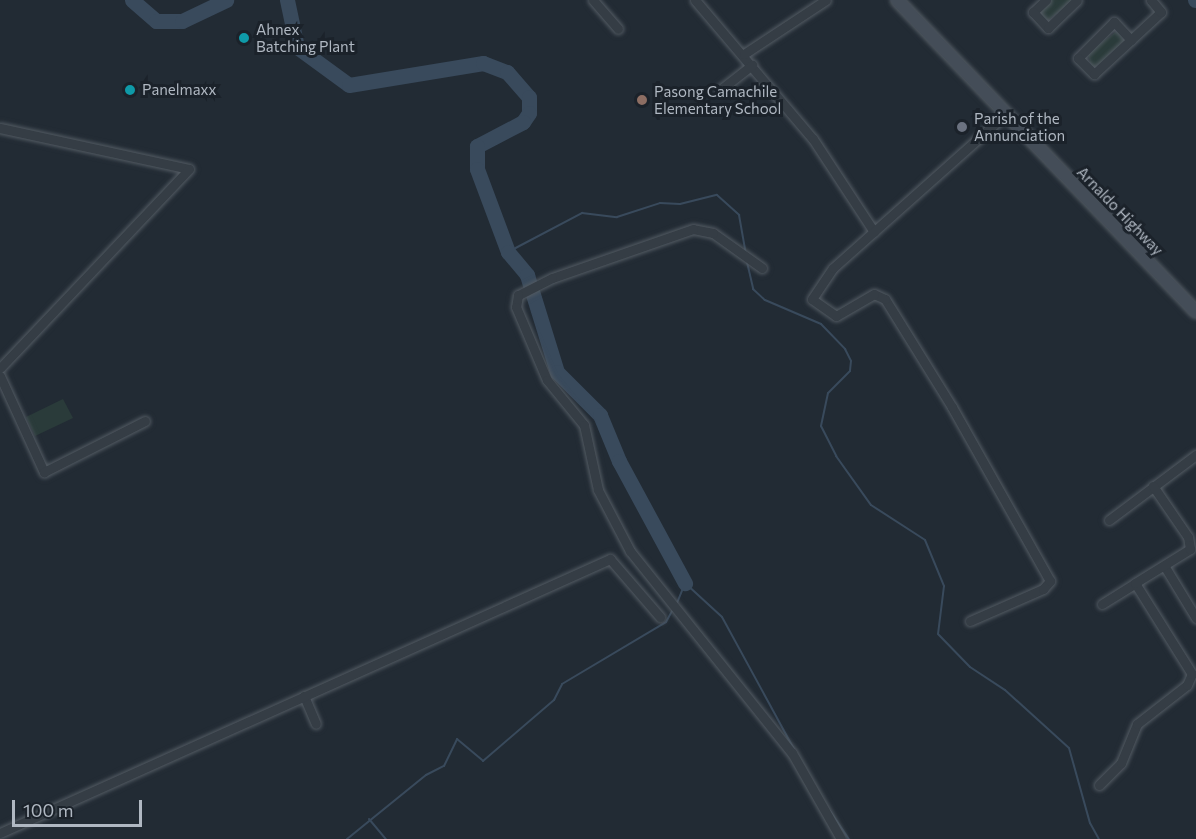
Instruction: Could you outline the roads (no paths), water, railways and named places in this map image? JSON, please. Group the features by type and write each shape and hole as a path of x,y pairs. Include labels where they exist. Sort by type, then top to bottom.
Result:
{"main road":[{"name":"Arnaldo Highway","path":"897,0 1196,312"}],"street":[{"path":"593,0 618,29"},
{"path":"695,0 744,54 813,139 874,232"},
{"path":"744,54 826,0"},
{"path":"1046,0 1033,12 1048,28 1077,0"},
{"path":"1131,40 1114,22 1078,58 1094,74 1131,40 1161,12 1150,0"},
{"path":"720,90 752,65"},
{"path":"970,621 1043,588 1050,581 952,407 885,299 874,294 836,316 813,302 813,296 833,268 1006,114"},
{"path":"0,128 189,170 0,368"},
{"path":"762,268 713,233 693,229 552,278 518,295 516,307 547,380 584,425 598,490 630,551 676,613 792,753 841,839"},
{"path":"0,376 44,472 145,421"},
{"path":"1108,520 1196,455"},
{"path":"1102,604 1185,554 1191,544 1153,486"},
{"path":"0,833 610,559 660,617"},
{"path":"1165,567 1196,618"},
{"path":"1099,785 1121,763 1137,724 1187,685 1194,673 1135,583"},
{"path":"303,696 316,724"}],"waterway":[{"path":"132,0 156,21 182,21 226,0"},
{"path":"287,0 297,47 349,85 483,63 507,72 529,97 529,113 523,122 477,146 477,169 508,252 527,275 557,372 600,415 619,461 685,583"},
{"path":"508,252 582,213 617,217 660,203 680,204 717,195 739,215 746,253"},
{"path":"747,262 753,289 765,300 821,324 845,349 851,361 850,371 828,393 821,426 836,456 871,505 925,540 944,586 938,634 970,667 1005,690 1069,748 1090,823 1099,839"},
{"path":"677,603 685,583 722,617 794,749"},
{"path":"347,839 426,775 444,766 457,739 483,761 554,700 562,684 666,622 672,611"},
{"path":"830,811 849,839"},
{"path":"369,819 386,839"}],"place":[{"name":"Ahnex Batching Plant","path":"244,38"},
{"name":"Panelmaxx","path":"130,90"},
{"name":"Pasong Camachile Elementary School","path":"642,100"},
{"name":"Parish of the Annunciation","path":"962,127"}]}
